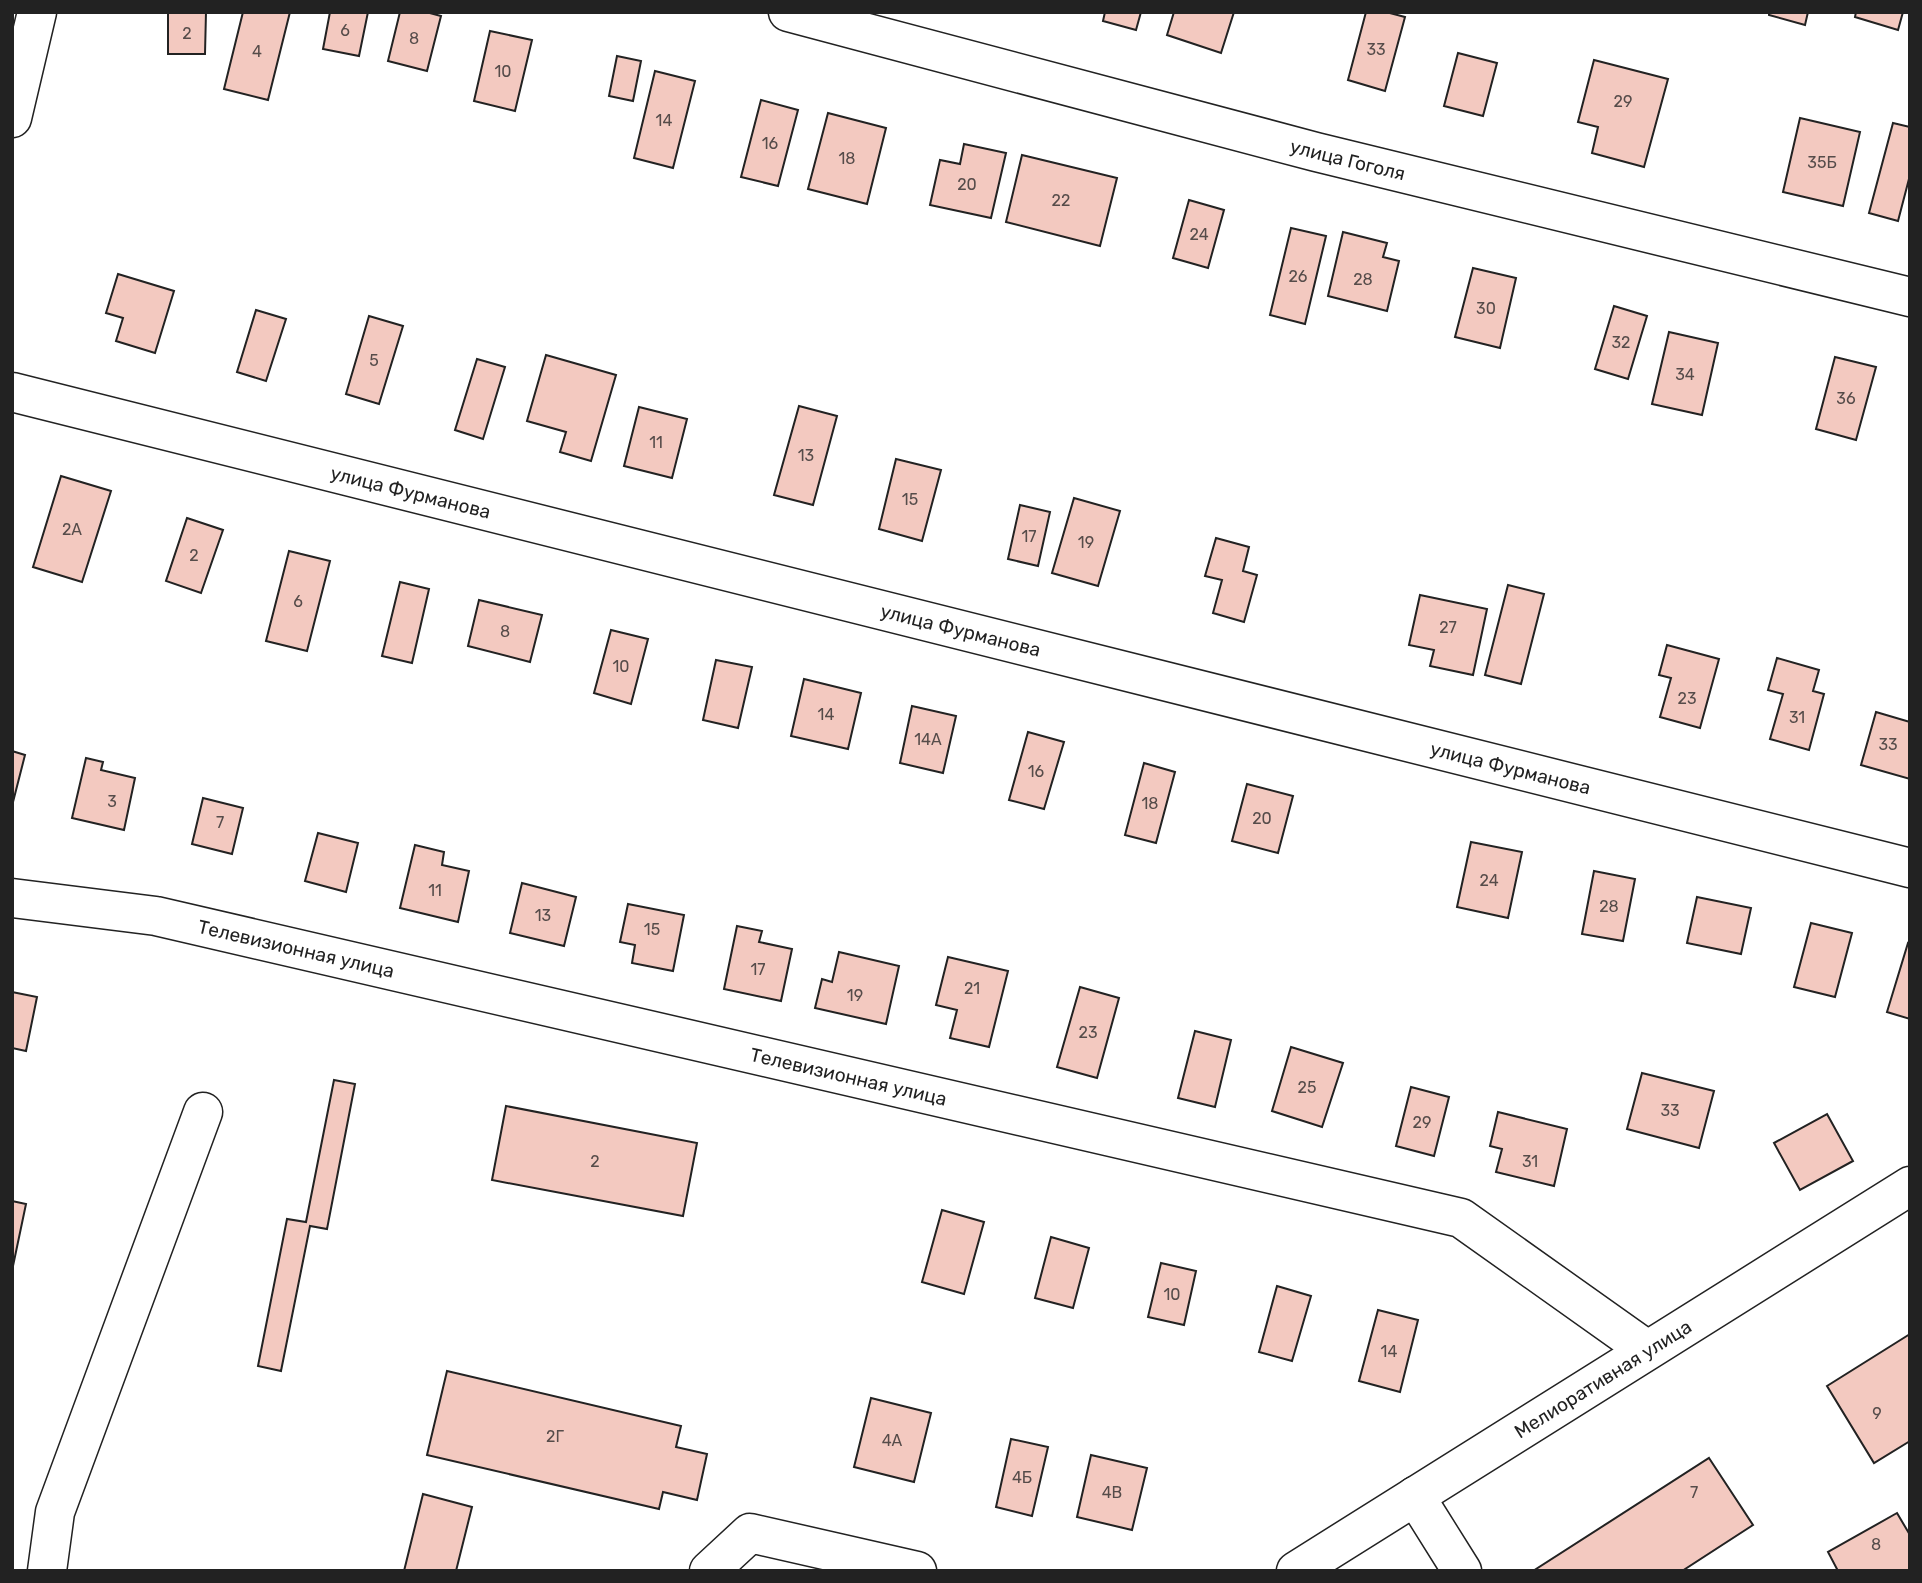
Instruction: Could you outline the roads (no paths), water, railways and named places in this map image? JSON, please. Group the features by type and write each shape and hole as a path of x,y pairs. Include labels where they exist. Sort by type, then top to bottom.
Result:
{"street":[{"path":"12,118 37,12"},
{"name":"улица Гоголя","path":"789,12 1316,152 1910,297"},
{"name":"улица Фурманова","path":"12,392 1910,868"},
{"name":"Телевизионная улица","path":"12,898 156,916 1461,1218 1647,1350"},
{"path":"47,1571 55,1512 203,1112"},
{"name":"Мелиоративная улица","path":"1296,1571 1910,1186"},
{"path":"1415,1496 1462,1571"},
{"path":"709,1571 750,1533 917,1571"}]}
